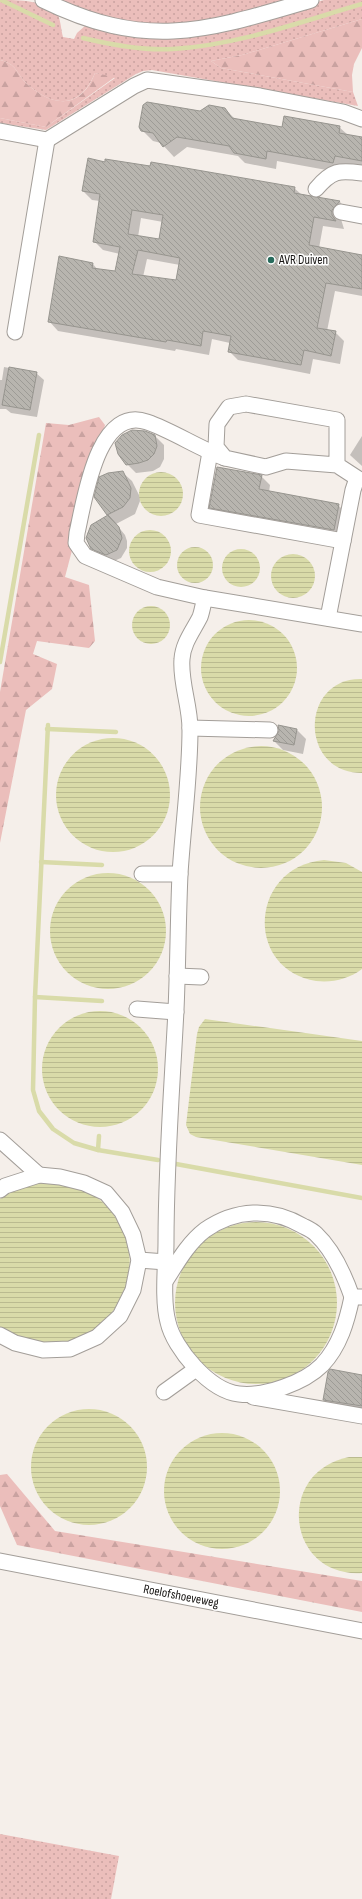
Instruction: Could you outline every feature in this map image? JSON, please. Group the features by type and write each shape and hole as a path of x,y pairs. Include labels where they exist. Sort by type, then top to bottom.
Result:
{"street":[{"path":"43,0 76,15 102,23 132,30 160,32 179,32 208,28 240,21 311,0"},
{"path":"0,131 47,140 134,86 148,80 260,96 343,112 362,119"},
{"path":"15,332 47,140"},
{"path":"316,189 324,180 336,172 342,171 362,173"},
{"path":"341,212 362,216"},
{"path":"226,458 216,447 216,424 228,407 246,404 336,420 337,465"},
{"path":"328,618 343,541 357,491 357,478 337,465 286,461 266,467 226,458 145,421 127,420 112,431 101,446 93,464 76,543 85,556 157,587 205,598 362,624"},
{"path":"210,452 199,515 343,541"},
{"path":"205,598 200,616 186,640 182,657 182,678 190,728 180,874 176,1012 166,1171 166,1281 168,1323 178,1346 196,1369 213,1384 238,1394 362,1416"},
{"path":"190,728 270,730"},
{"path":"142,874 180,874"},
{"path":"177,976 201,977"},
{"path":"137,1009 176,1012"},
{"path":"0,1140 39,1175"},
{"path":"0,1190 5,1186 39,1175 60,1177 84,1183 106,1193 122,1212 133,1235 139,1260 133,1290 120,1316 98,1336 70,1349 43,1350 15,1343 0,1334"},
{"path":"166,1281 181,1256 205,1231 229,1217 255,1212 289,1217 315,1233 340,1269 357,1297 338,1342 322,1365 299,1382 264,1392 238,1394"},
{"path":"139,1260 166,1262"},
{"path":"164,1392 196,1369"},
{"name":"Roelofshoeveweg","path":"0,1561 362,1631"}],"green space":[{"path":"0,0 32,2 47,6 58,15 63,37 74,39 77,33 86,25 236,26 324,0 362,0 362,19 242,55 211,61 221,68 353,92 358,106 152,70 143,71 136,74 46,130 0,123 0,118 46,127 115,78 95,73 89,85 82,93 74,99 66,101 56,101 37,92 23,80 13,66 0,60"},
{"path":"53,0 300,0 201,25 124,25"},
{"path":"362,19 362,48 354,64 352,75 353,92 221,68 211,61 242,55"},
{"path":"0,60 13,66 23,80 37,92 57,101 74,99 89,85 95,73 115,77 46,127 0,118"},
{"path":"99,417 105,425 65,577 89,585 95,641 89,648 37,641 33,654 57,664 52,689 26,710 0,843 0,692 46,423 69,425"},
{"path":"7,1474 55,1531 362,1581 362,1612 17,1545 0,1506 0,1475"},
{"path":"0,1834 119,1856 111,1899 0,1899"}],"shaded area":[{"path":"157,472 165,472 177,478 183,490 183,498 177,510 165,516 157,516 145,510 139,498 139,490 145,478"},
{"path":"150,530 165,536 171,551 165,566 150,572 135,566 129,551 135,536"},
{"path":"199,547 208,552 212,558 212,572 208,578 199,583 191,583 182,578 178,572 177,561 182,552 188,548"},
{"path":"241,549 251,552 257,558 260,568 257,578 251,584 241,587 231,584 225,578 222,568 225,558 231,552"},
{"path":"297,554 302,555 309,560 314,567 314,585 309,592 302,597 289,598 284,597 277,592 272,585 271,572 272,567 277,560 284,555"},
{"path":"151,606 164,612 170,625 164,638 151,644 138,638 132,625 138,612"},
{"path":"249,620 267,624 276,628 283,634 289,641 293,650 297,668 293,686 289,695 283,702 276,708 267,712 249,716 231,712 222,708 215,702 209,695 205,686 201,668 205,650 209,641 215,634 222,628 231,624"},
{"path":"362,679 362,773 341,769 326,758 318,743 315,725 318,708 327,693 342,682"},
{"path":"113,738 135,743 153,755 165,773 170,795 165,817 153,835 135,847 113,852 91,847 73,835 61,817 56,795 61,773 73,755 91,743"},
{"path":"261,746 273,747 284,751 295,756 304,764 312,773 317,784 321,795 321,819 317,830 312,841 304,850 295,858 284,863 273,867 261,868 249,867 238,863 227,858 218,850 210,841 205,830 201,819 200,807 201,795 205,784 210,773 218,764 227,756 238,751 249,747"},
{"path":"324,860 346,863 362,872 362,969 346,978 334,981 316,981 292,973 276,958 267,939 265,918 270,898 281,880 299,866"},
{"path":"108,873 130,877 140,882 149,890 157,899 162,909 166,931 162,953 157,963 149,972 140,980 130,985 108,989 86,985 76,980 67,972 59,963 54,953 50,931 54,909 59,899 67,890 76,882 86,877"},
{"path":"100,1011 122,1015 132,1020 141,1028 149,1037 154,1047 158,1069 154,1091 149,1101 141,1110 132,1118 122,1123 100,1127 78,1123 68,1118 59,1110 51,1101 46,1091 42,1069 46,1047 51,1037 59,1028 68,1020 78,1015"},
{"path":"205,1019 362,1041 362,1165 196,1137 190,1134 186,1125 197,1034 199,1027"},
{"path":"51,1182 82,1189 95,1196 108,1207 117,1220 127,1241 130,1264 126,1286 117,1306 102,1323 84,1336 63,1343 39,1343 18,1338 0,1327 0,1199 11,1192 24,1187"},
{"path":"248,1222 264,1222 287,1228 307,1240 319,1252 331,1272 337,1295 337,1311 331,1334 319,1354 307,1366 287,1378 264,1384 248,1384 225,1378 205,1366 193,1354 181,1334 175,1311 175,1295 181,1272 193,1252 205,1240 225,1228"},
{"path":"89,1409 111,1413 121,1418 130,1426 138,1435 143,1445 147,1467 143,1489 138,1499 130,1508 121,1516 111,1521 89,1525 67,1521 57,1516 48,1508 40,1499 35,1489 31,1467 35,1445 40,1435 48,1426 57,1418 67,1413"},
{"path":"222,1433 244,1437 254,1442 263,1450 271,1459 276,1469 280,1491 276,1513 271,1523 263,1532 254,1540 244,1545 222,1549 200,1545 190,1540 181,1532 173,1523 168,1513 164,1491 168,1469 173,1459 181,1450 190,1442 200,1437"},
{"path":"349,1457 362,1457 362,1573 337,1570 318,1559 305,1542 299,1522 300,1502 309,1482 325,1466"}],"building":[{"path":"147,102 200,111 209,105 225,108 232,118 282,127 284,116 340,126 339,133 362,137 362,161 335,156 333,163 267,151 266,159 234,153 229,146 177,137 163,147 153,133 141,131 139,127 143,105"},
{"name":"AVR Duiven","path":"88,158 105,162 105,159 150,166 151,162 295,187 294,193 340,201 332,210 332,215 336,221 314,217 309,245 362,255 362,289 326,283 317,328 336,331 331,356 304,350 301,365 228,352 231,336 203,331 201,346 167,340 166,342 48,322 59,256 93,263 92,268 115,271 120,247 93,242 100,194 82,191","holes":["132,210 163,215 159,239 128,234","138,250 180,258 176,280 132,274"]},
{"path":"9,367 37,372 30,410 2,405"},
{"path":"132,430 145,431 155,435 157,446 154,454 148,460 126,465 118,454 115,443 122,435"},
{"path":"217,467 262,475 259,489 339,504 334,530 209,508"},
{"path":"123,471 131,488 130,498 123,507 107,515 94,497 99,477 108,473"},
{"path":"108,515 119,527 122,538 117,550 106,555 91,549 86,538 91,525"},
{"path":"278,725 297,729 294,745 273,741 279,731"},
{"path":"330,1369 362,1375 362,1406 323,1400 328,1372"}],"waterway":[{"path":"1,0 53,25"},
{"path":"83,38 116,45 150,49 197,47 269,32 362,4"},
{"path":"0,662 39,435"},
{"path":"48,725 35,997 33,1090 39,1111 53,1129 74,1143 98,1150 99,1136"},
{"path":"47,729 116,732"},
{"path":"41,862 102,865"},
{"path":"35,997 102,1001"},
{"path":"98,1150 158,1160"},
{"path":"176,1164 362,1198"}],"place":[{"name":"AVR Duiven","path":"271,260"}]}
